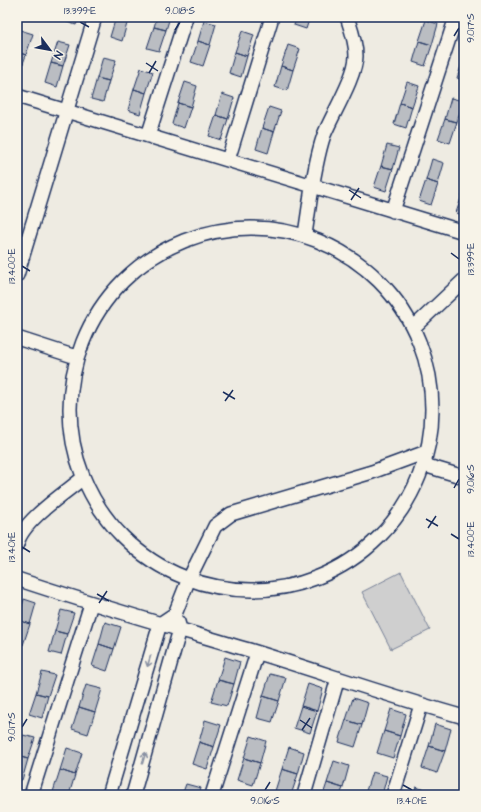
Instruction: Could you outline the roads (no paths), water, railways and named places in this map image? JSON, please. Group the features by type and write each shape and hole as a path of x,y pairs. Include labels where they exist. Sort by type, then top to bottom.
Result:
{"street":[{"path":"17,275 95,17"},
{"path":"148,136 186,17"},
{"path":"228,160 272,17"},
{"path":"305,234 313,186 324,136 345,89 356,57 354,39 348,17"},
{"path":"393,211 456,17"},
{"path":"17,96 464,232"},
{"path":"248,226 305,234 357,259 398,300 413,328 424,351 433,408 424,465 397,517 356,558 303,584 246,592 188,581 140,555 102,516 77,466 68,412 76,358 101,305 141,263 192,236 248,226"},
{"path":"413,328 464,280"},
{"path":"17,338 76,358"},
{"path":"109,795 160,624 175,614 188,581 215,526 231,514 372,472 426,452"},
{"path":"424,465 464,477"},
{"path":"17,544 18,539 36,516 83,478"},
{"path":"17,579 91,604 180,629 421,705 464,716"},
{"path":"31,795 91,604"},
{"path":"133,795 180,629 175,614"},
{"path":"212,795 257,653"},
{"path":"304,795 338,678"},
{"path":"393,795 421,705"}]}
